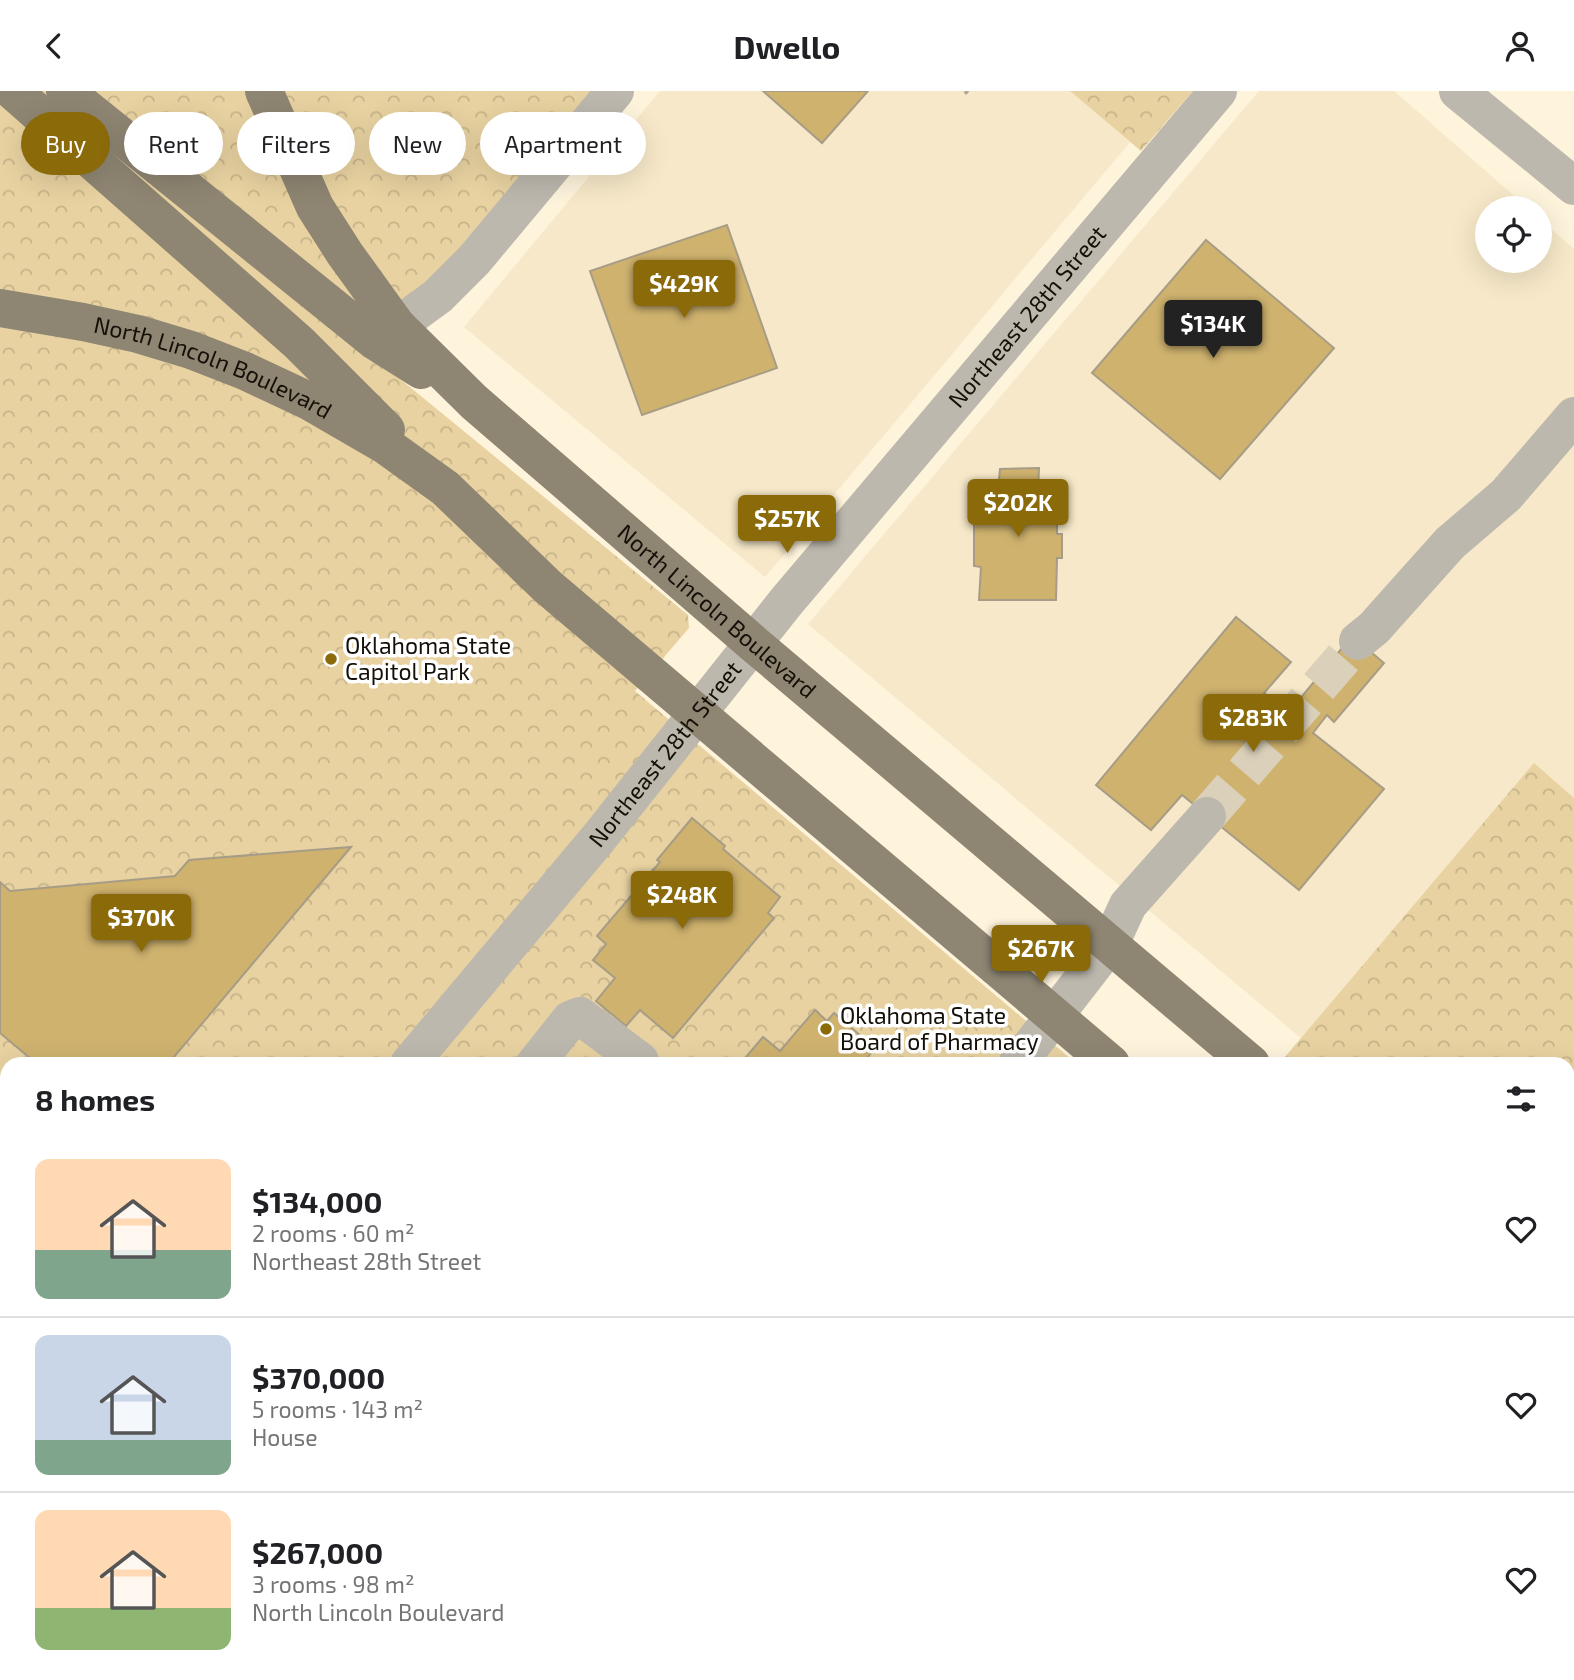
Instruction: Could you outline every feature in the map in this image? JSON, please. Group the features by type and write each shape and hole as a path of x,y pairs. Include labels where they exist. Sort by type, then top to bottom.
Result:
{"main road":[{"path":"13,91 299,343 445,488"},
{"path":"65,91 375,341 474,402"},
{"name":"North Lincoln Boulevard","path":"264,91 315,207 345,254 397,326 474,402 754,644 1243,1057"},
{"name":"North Lincoln Boulevard","path":"0,308 138,334 191,350 245,370 309,401 385,445 445,488 548,587 1103,1057"}],"street":[{"path":"397,326 438,296 468,267 615,91"},
{"name":"Northeast 28th Street","path":"427,1057 786,603 1218,91"},
{"path":"1458,91 1574,186"},
{"path":"1358,641 1374,628 1450,543 1506,495 1574,416"},
{"path":"1022,1057 1110,944 1128,905 1207,815"},
{"path":"541,1057 570,1020 580,1016 635,1057"}],"shaded area":[{"path":"660,91 1070,91 1130,142 765,577 464,327 590,175 646,175 646,112 643,112"},
{"path":"1259,91 1394,91 1514,196 1475,196 1475,273 1552,273 1552,230 1574,249 1574,798 1534,764 1301,1038 808,624"}],"green space":[{"name":"Oklahoma State Capitol Park","path":"0,91 592,91 575,112 480,112 480,175 522,175 372,356 688,615 689,628 635,691 1069,1057 0,1057"},
{"path":"1070,91 1193,91 1141,151"},
{"path":"1534,763 1574,798 1574,1057 1285,1057"}],"building":[{"path":"763,91 868,91 822,143"},
{"path":"727,225 777,368 642,415 590,271"},
{"path":"1206,240 1334,348 1220,479 1092,373"},
{"path":"1039,468 1038,489 1057,491 1057,534 1062,534 1062,558 1057,558 1056,600 979,600 981,567 974,566 974,524 979,522 979,491 998,490 1000,469"},
{"path":"1236,617 1291,662 1264,693 1289,712 1352,636 1384,663 1334,722 1327,715 1313,733 1384,789 1299,890 1182,795 1151,830 1096,785"},
{"path":"692,818 725,846 723,849 780,897 768,913 774,918 673,1038 640,1010 626,1026 596,1001 615,978 593,960 606,944 597,936 660,862 657,860"},
{"path":"351,847 174,1057 29,1057 0,1033 0,882 10,891 175,876 189,860"},
{"name":"Oklahoma State Board of Pharmacy","path":"815,1010 827,1021 834,1013 875,1048 868,1057 746,1057 763,1037 780,1051"}],"tunnel":[{"path":"1207,816 1358,641"}],"place":[{"name":"Oklahoma State Capitol Park","path":"331,659"},
{"name":"Oklahoma State Board of Pharmacy","path":"826,1029"}]}
